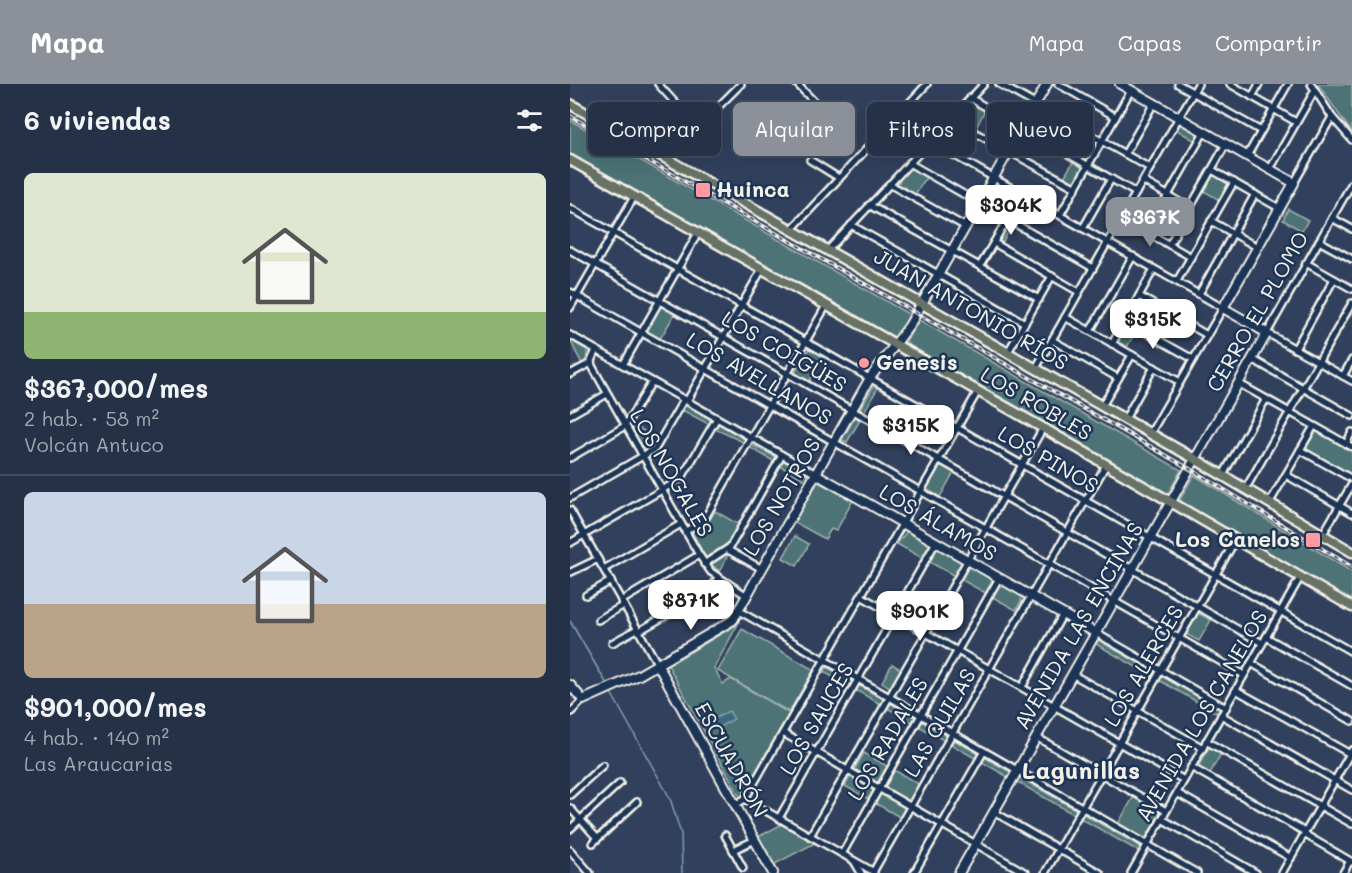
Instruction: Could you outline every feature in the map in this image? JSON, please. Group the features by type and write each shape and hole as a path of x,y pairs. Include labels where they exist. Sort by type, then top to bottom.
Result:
{"main road":[{"name":"JUAN ANTONIO RÍOS","path":"570,104 1246,488 1352,552"},
{"name":"LOS ROBLES","path":"570,160 1043,428 1337,598"},
{"path":"1337,598 1352,606"}],"street":[{"path":"658,84 675,102"},
{"path":"721,104 741,84"},
{"path":"797,84 814,102"},
{"path":"792,230 927,84"},
{"path":"966,102 984,84"},
{"path":"999,84 1032,102"},
{"name":"LOS NOTROS","path":"1037,102 1047,84"},
{"path":"1058,84 1116,117"},
{"path":"1120,84 1294,183"},
{"path":"1178,84 1261,131"},
{"path":"1036,368 1198,84"},
{"path":"1230,84 1296,122"},
{"path":"1252,97 1259,84"},
{"path":"1247,156 1288,84"},
{"path":"1313,87 1332,117 1352,140"},
{"path":"1270,169 1313,87"},
{"path":"1060,215 1131,90"},
{"path":"970,98 987,108"},
{"path":"1125,154 1154,103"},
{"path":"1150,434 1332,117"},
{"path":"1147,232 1204,132"},
{"path":"1093,136 1150,168"},
{"path":"1169,245 1226,144"},
{"path":"828,250 915,156"},
{"path":"955,156 1352,381"},
{"name":"LOS NOTROS","path":"570,713 583,700 626,682 729,624 739,611 870,378 909,326 1007,156"},
{"path":"1016,156 1076,188"},
{"path":"1071,156 1136,193"},
{"path":"810,160 839,178"},
{"path":"909,163 980,203"},
{"path":"1212,170 1279,208"},
{"path":"1083,228 1111,179"},
{"path":"1143,181 1190,208"},
{"path":"1177,281 1233,182"},
{"name":"CERRO EL PLOMO","path":"1195,459 1352,183"},
{"path":"889,184 966,227"},
{"path":"980,266 1022,194"},
{"path":"1198,294 1255,194"},
{"path":"570,308 634,197"},
{"path":"869,205 1039,299"},
{"name":"LOS PINOS","path":"570,208 1352,652"},
{"path":"1121,218 1191,257"},
{"path":"1332,218 1352,229"},
{"path":"1007,219 1093,268"},
{"path":"1211,221 1257,247"},
{"path":"850,225 1025,324"},
{"path":"623,365 698,233"},
{"path":"1319,241 1352,259"},
{"path":"994,243 1079,292"},
{"name":"LOS COIGÜES","path":"570,250 1197,606 1352,686"},
{"path":"1090,331 1133,256"},
{"path":"1306,263 1352,289"},
{"path":"570,498 657,446 706,368 762,269"},
{"path":"1112,344 1154,269"},
{"path":"1008,352 1052,276"},
{"path":"1295,348 1334,279"},
{"name":"LOS AVELLANOS","path":"570,292 1244,675"},
{"path":"1139,296 1207,335"},
{"path":"1246,488 1352,303"},
{"path":"685,532 704,520 826,306"},
{"path":"1065,317 1180,382"},
{"path":"1125,321 1193,359"},
{"name":"LOS ÁLAMOS","path":"570,335 1226,708"},
{"path":"1052,340 1118,378"},
{"path":"570,374 591,363 596,350"},
{"path":"1102,406 1132,355"},
{"path":"1252,359 1352,416"},
{"path":"1343,376 1352,360"},
{"name":"LOS NOGALES","path":"591,363 704,564 719,578 747,596"},
{"path":"1125,419 1154,367"},
{"path":"570,458 625,426 652,382"},
{"path":"1238,383 1352,447"},
{"path":"735,805 745,799 978,392"},
{"path":"570,415 607,393"},
{"path":"1223,475 1266,399"},
{"path":"570,543 685,476 717,418"},
{"path":"1270,502 1314,426"},
{"path":"810,836 1043,428"},
{"path":"1346,444 1352,432"},
{"path":"1300,450 1352,479"},
{"path":"704,564 728,550 782,455"},
{"name":"AVENIDA LAS ENCINAS","path":"959,873 1195,459"},
{"name":"LAS QUILAS","path":"874,872 1107,465"},
{"path":"1286,475 1352,513"},
{"path":"1323,534 1352,484"},
{"path":"570,511 658,665"},
{"path":"604,569 681,524"},
{"name":"LOS ALERCES","path":"1045,873 1236,539"},
{"name":"LOS SAUCES","path":"779,818 936,542"},
{"path":"728,550 762,569"},
{"path":"598,620 699,555"},
{"path":"571,572 598,558"},
{"name":"AVENIDA LOS CANELOS","path":"1133,872 1301,576"},
{"path":"612,643 709,591 719,578"},
{"name":"LOS RADALES","path":"842,854 999,578"},
{"path":"586,595 610,581"},
{"path":"861,596 1184,780"},
{"name":"LOS ROBLES","path":"1337,598 1352,612"},
{"path":"739,611 1197,873"},
{"path":"1022,687 1063,614"},
{"path":"1251,663 1352,721"},
{"name":"ESCUADRÓN","path":"658,665 773,873"},
{"path":"1072,674 1203,748"},
{"path":"570,685 583,700"},
{"path":"1236,690 1351,753 1282,873"},
{"path":"1221,715 1352,790"},
{"path":"783,733 1026,873"},
{"path":"1036,737 1166,812"},
{"path":"1206,741 1352,824"},
{"path":"914,873 984,752"},
{"path":"570,795 603,765"},
{"path":"1191,768 1351,861 1343,873"},
{"path":"570,829 620,783"},
{"path":"1177,793 1291,858"},
{"path":"745,799 874,872"},
{"path":"570,808 595,841 638,802"},
{"path":"994,812 1100,873"},
{"path":"1162,819 1256,873"},
{"path":"725,835 743,868"},
{"path":"733,850 755,840"},
{"path":"570,850 591,873"},
{"path":"854,861 861,873"}],"green space":[{"path":"1318,84 1352,84 1352,133"},
{"path":"975,104 985,110 975,130"},
{"path":"570,120 588,130 588,156 633,156 912,316 896,339 570,156"},
{"path":"1180,124 1201,136 1197,142 1177,130"},
{"path":"1074,160 1085,166 1076,185 1063,179"},
{"path":"912,166 928,175 914,196 896,184"},
{"path":"1216,174 1229,181 1230,186 1221,201 1204,191 1212,175"},
{"path":"1022,198 1026,201 1001,245 997,242"},
{"path":"1288,209 1308,220 1302,231 1283,220"},
{"path":"662,304 676,312 660,339 646,331"},
{"path":"919,320 1181,470 1168,494 905,343"},
{"path":"1126,326 1136,331 1127,347 1118,342"},
{"path":"570,340 587,350 586,362 582,364"},
{"path":"810,347 824,355 809,382 794,374"},
{"path":"877,380 881,382 864,412 860,409"},
{"path":"684,405 712,420 710,425 682,410"},
{"path":"858,412 863,415 847,442 842,440"},
{"path":"630,423 658,439 644,453 629,426"},
{"path":"718,424 746,440 745,443 715,429"},
{"path":"1318,430 1352,449 1352,476 1305,450 1314,431"},
{"path":"750,444 776,457 775,462 749,447"},
{"path":"784,461 807,474 807,481 780,466"},
{"path":"941,463 955,470 940,497 926,489"},
{"path":"1194,475 1352,572 1352,604 1178,503"},
{"path":"818,482 853,500 836,531 831,529 825,539 794,522"},
{"path":"715,511 741,526 720,572 707,560 692,532 708,523"},
{"path":"908,530 1024,595 1016,610 897,544"},
{"path":"795,536 809,544 797,566 783,558"},
{"path":"1198,613 1211,620 1199,641 1186,634"},
{"path":"738,624 714,668 723,684 731,679 790,714 746,794 740,797 668,665"},
{"path":"742,629 814,670 789,712 718,671"},
{"path":"1098,640 1220,709 1218,714 1096,644"},
{"path":"892,664 902,670 891,688 882,682"},
{"path":"827,667 1141,847 1138,851 824,672"},
{"path":"1210,746 1222,752 1209,775 1197,769"},
{"path":"864,753 922,786 903,819 845,786"},
{"path":"1134,796 1161,812 1145,839 1118,824"},
{"path":"782,824 815,843 773,865 758,837"}],"water":[{"path":"729,711 734,719 717,728 712,720"}],"waterway":[{"path":"570,621 608,686"},
{"path":"610,691 670,798 681,834 682,873"}],"railway":[{"path":"570,116 1190,469 1352,567"}],"place":[{"name":"Huinca","path":"703,190"},
{"name":"Genesis","path":"864,363"},
{"name":"Los Canelos","path":"1313,540"}],"district":[{"name":"Lagunillas","path":"1081,771"}]}
